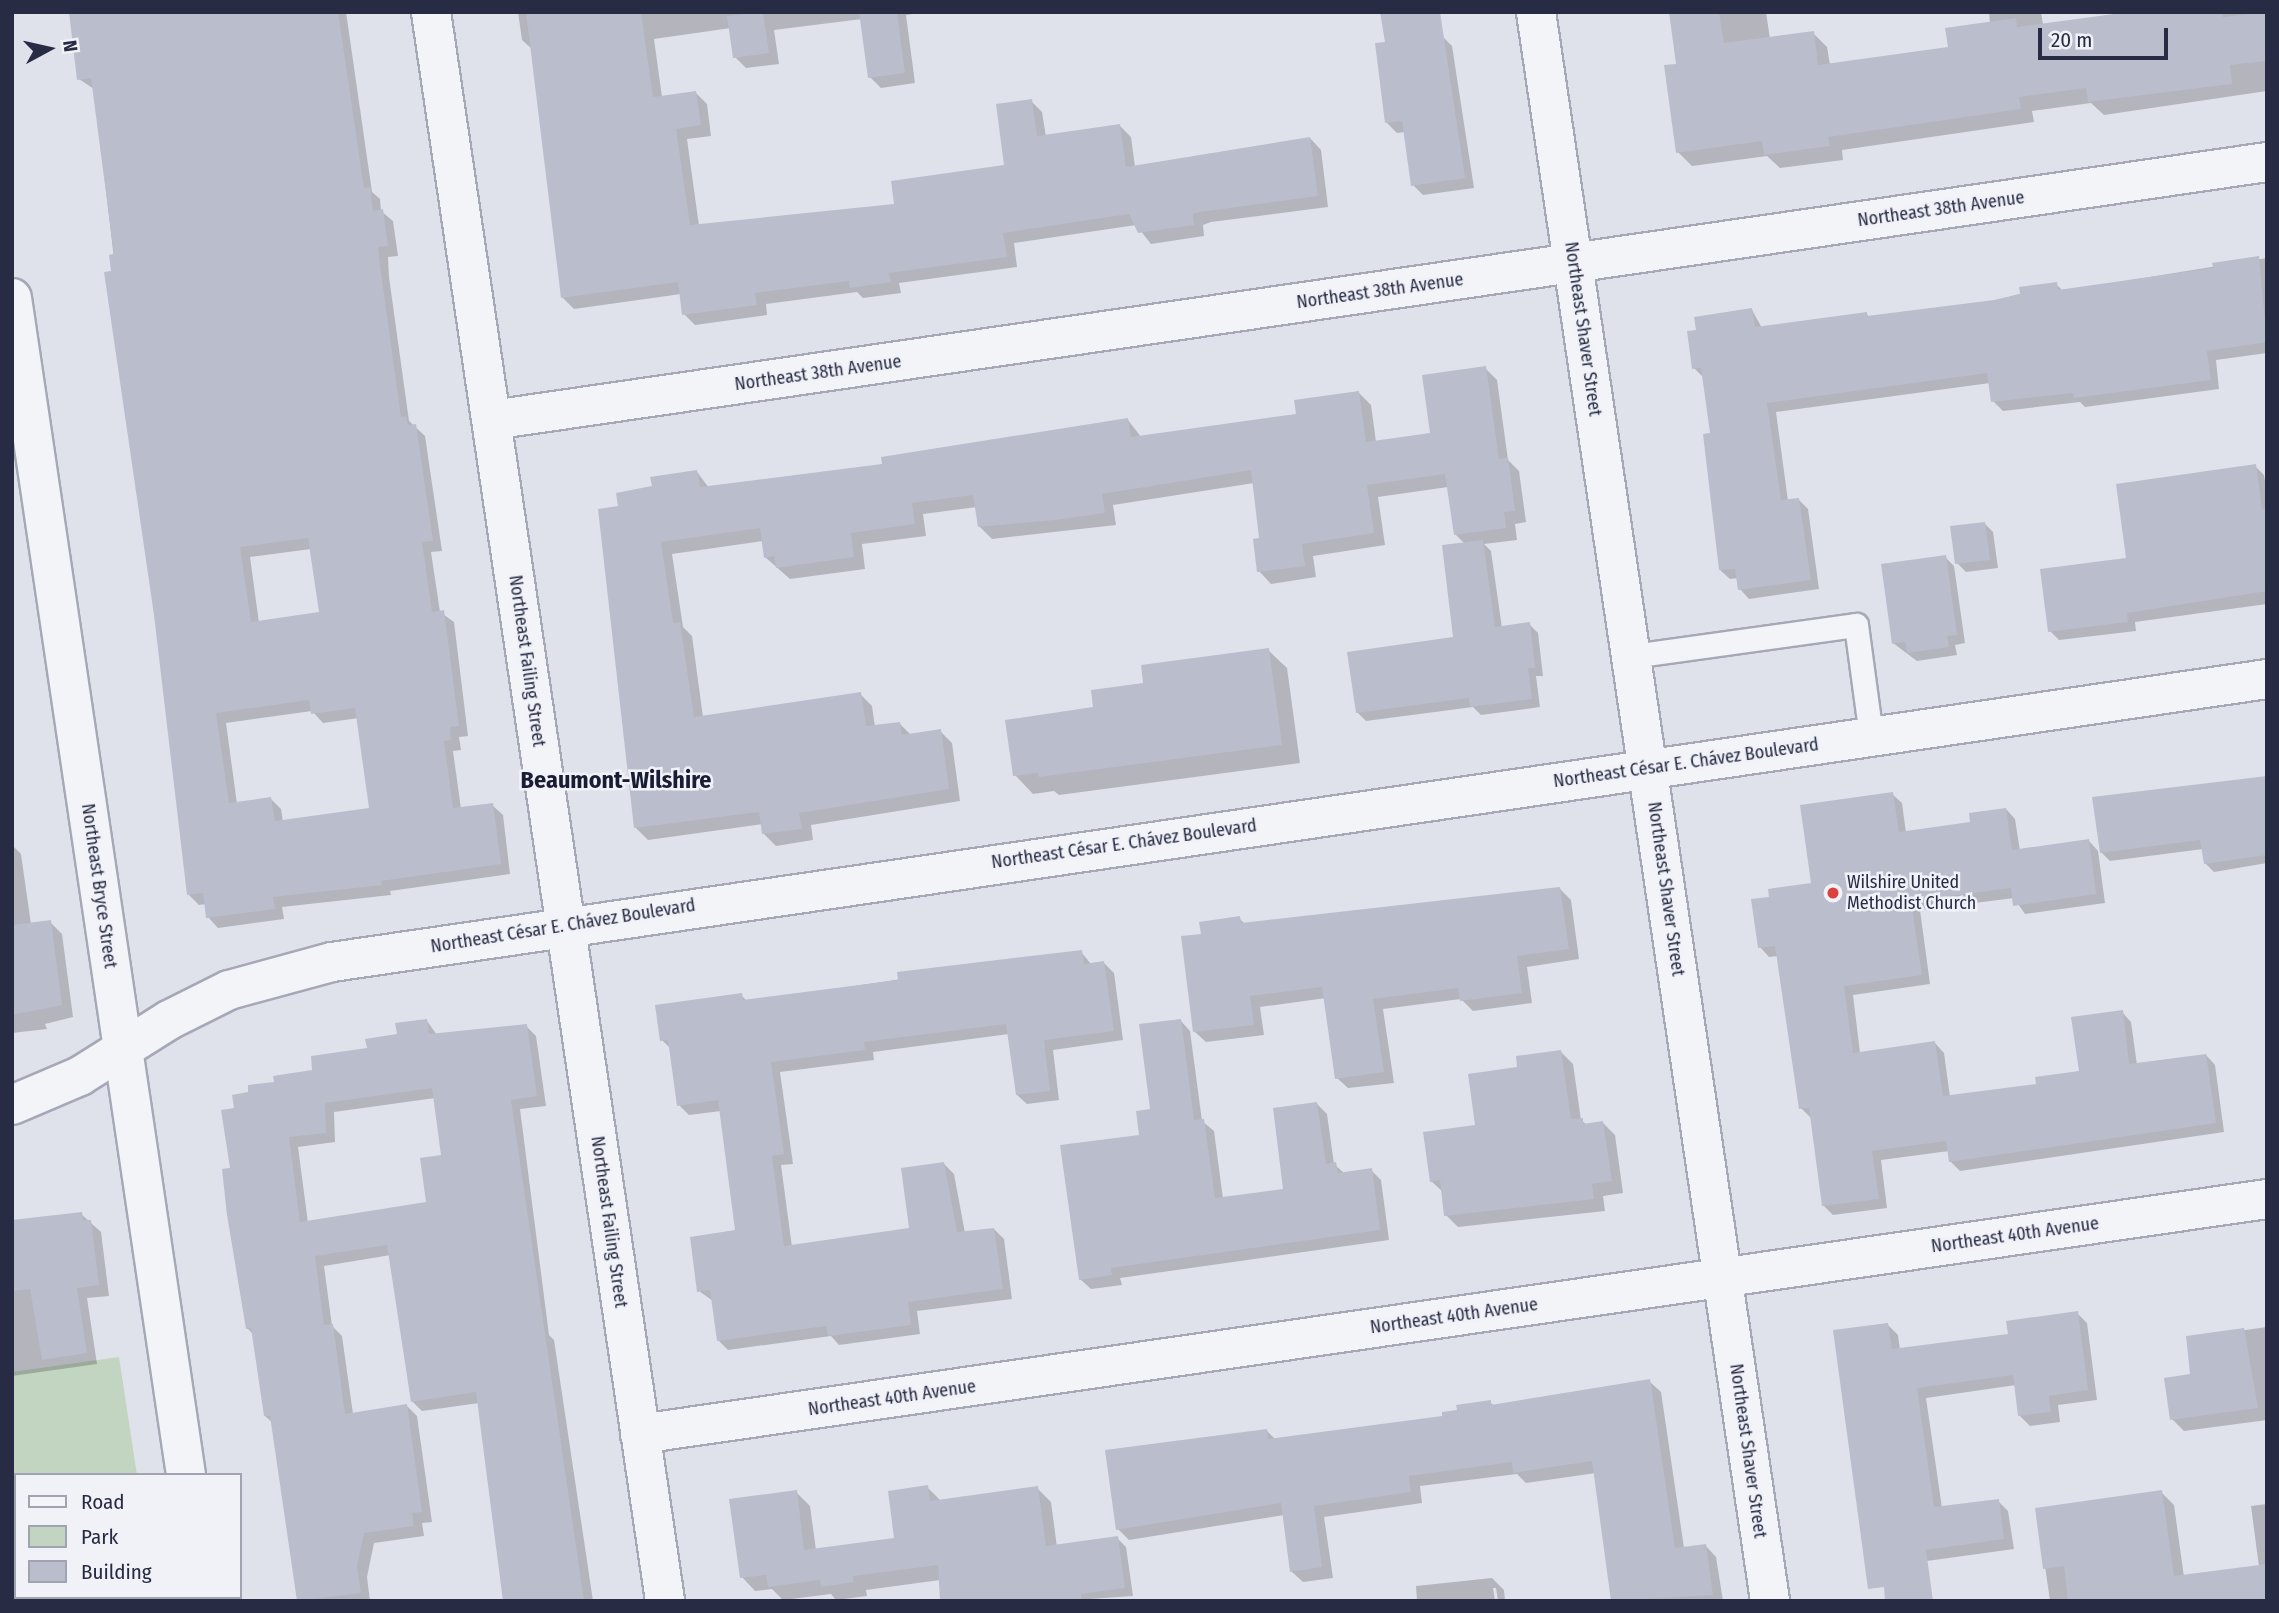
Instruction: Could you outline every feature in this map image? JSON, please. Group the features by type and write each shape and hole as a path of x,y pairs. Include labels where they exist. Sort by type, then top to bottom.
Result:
{"street":[{"name":"Northeast Failing Street","path":"431,12 665,1601"},
{"name":"Northeast Shaver Street","path":"1536,12 1770,1601"},
{"name":"Northeast 38th Avenue","path":"492,420 2267,162"},
{"name":"Northeast Bryce Street","path":"12,298 186,1473"},
{"name":"Northeast César E. Chávez Boulevard","path":"12,1105 80,1076 229,990 286,972 566,925 2267,679"},
{"name":"Northeast 40th Avenue","path":"640,1434 2267,1199"}],"lane":[{"path":"1632,656 1856,625 1871,736"}],"green space":[{"path":"119,1357 137,1473 14,1473 14,1599 155,1601 12,1601 12,1372"}],"building":[{"path":"69,12 338,12 364,188 370,187 373,211 383,209 388,246 378,247 380,265 401,417 406,416 408,425 416,424 433,541 422,542 432,612 444,610 459,726 450,727 451,740 444,741 453,808 493,803 501,864 381,881 382,885 273,897 275,909 206,918 203,893 187,895 154,615 104,272 111,271 109,255 114,254 91,78 77,80","holes":["308,538 319,612 251,622 240,547","309,700 311,714 355,708 369,808 275,821 271,797 229,803 216,713"]},
{"path":"526,12 641,12 653,97 696,91 701,125 676,129 690,225 894,204 891,181 1004,165 996,104 1032,99 1037,136 1120,124 1126,167 1310,137 1318,196 1200,212 1193,214 1194,225 1138,233 1129,214 1003,233 1007,257 889,273 891,282 850,288 849,281 755,293 757,305 682,315 678,282 561,298"},
{"path":"763,12 769,53 733,58 727,16"},
{"path":"859,12 897,12 905,73 868,78"},
{"path":"1380,12 1440,12 1465,178 1411,186 1402,121 1385,123 1375,43 1385,42"},
{"path":"1669,12 1719,12 1724,43 1814,31 1818,65 1948,47 1945,28 2016,18 2017,27 2129,12 2222,12 2223,17 2267,12 2267,61 2230,65 2232,84 2088,102 2086,88 2019,97 2021,109 1828,137 1830,146 1764,155 1762,141 1676,153 1664,65 1676,64"},
{"path":"2259,256 2267,342 2207,351 2211,380 2074,398 2073,393 1991,402 1987,373 1767,403 1781,500 1799,498 1811,580 1738,590 1735,569 1719,570 1703,434 1710,433 1701,368 1692,369 1687,331 1696,330 1694,317 1752,308 1755,327 1867,312 1867,316 1994,300 2020,294 2019,287 2057,282 2058,290 2213,268 2212,263"},
{"path":"1486,366 1499,459 1508,457 1515,511 1504,512 1506,528 1454,535 1445,474 1367,485 1374,533 1302,544 1305,566 1257,572 1253,539 1259,538 1251,470 1102,494 1105,513 1055,520 978,527 973,495 912,503 915,524 851,533 854,557 776,568 774,556 764,558 760,528 661,542 673,623 680,622 694,717 861,692 866,726 900,722 902,735 941,729 949,789 799,813 802,829 762,834 759,812 634,828 598,509 618,506 616,493 652,486 650,477 697,470 700,487 882,464 881,457 1128,418 1131,437 1296,414 1294,400 1359,391 1366,442 1430,433 1422,375"},
{"path":"2256,464 2262,509 2267,508 2267,591 2127,613 2128,622 2048,632 2040,569 2126,558 2116,484"},
{"path":"1985,522 1990,560 1955,564 1950,526"},
{"path":"1483,540 1495,627 1530,622 1535,668 1528,668 1532,699 1470,707 1469,698 1356,713 1347,652 1453,637 1442,545"},
{"path":"1946,555 1957,635 1947,636 1949,647 1907,653 1905,642 1892,644 1881,564"},
{"path":"1269,648 1282,745 1039,777 1038,773 1013,776 1005,720 1093,707 1091,690 1143,683 1141,665"},
{"path":"2267,776 2267,855 2204,864 2200,840 2100,853 2092,797"},
{"path":"1893,792 1899,832 1970,822 1969,813 2006,808 2012,850 2089,839 2096,894 2013,906 2011,888 1911,901 1922,975 1844,986 1853,1053 1935,1041 1943,1096 2036,1084 2035,1077 2079,1071 2071,1017 2123,1010 2129,1064 2206,1054 2216,1123 1949,1162 1946,1141 1872,1151 1879,1199 1822,1206 1809,1108 1799,1109 1775,946 1758,948 1751,899 1769,897 1768,889 1811,883 1800,805"},
{"path":"1560,887 1569,949 1517,956 1522,993 1460,1001 1458,988 1373,999 1384,1072 1335,1079 1322,987 1250,996 1254,1025 1193,1032 1181,936 1201,934 1199,922 1240,916 1241,923"},
{"path":"51,920 62,1005 12,1015 12,925"},
{"path":"1082,950 1084,964 1104,961 1114,1031 1044,1040 1050,1091 1016,1095 1006,1024 864,1042 865,1050 771,1062 784,1154 772,1156 784,1246 909,1228 901,1168 944,1162 957,1232 994,1228 1003,1289 908,1302 911,1325 828,1336 826,1326 717,1341 710,1290 697,1292 690,1237 735,1230 718,1100 677,1106 668,1040 660,1041 655,1005 742,993 743,1000 898,980 897,972"},
{"path":"427,1019 429,1034 527,1024 537,1096 511,1100 584,1601 503,1601 476,1392 411,1402 387,1245 315,1256 324,1325 333,1324 345,1414 407,1404 422,1512 412,1513 414,1526 364,1533 357,1566 361,1593 297,1601 270,1416 264,1416 251,1328 246,1329 227,1215 222,1169 230,1168 221,1110 234,1108 232,1095 248,1092 248,1085 274,1082 273,1076 312,1070 311,1056 367,1048 365,1039 397,1034 395,1023","holes":["432,1088 441,1155 420,1158 426,1202 300,1222 289,1137 326,1133 325,1103"]},
{"path":"1181,1019 1194,1120 1204,1119 1215,1198 1283,1189 1273,1108 1317,1102 1326,1164 1336,1162 1338,1173 1372,1168 1380,1230 1111,1268 1112,1275 1079,1280 1060,1145 1139,1135 1136,1111 1150,1109 1139,1024"},
{"path":"1561,1050 1571,1119 1583,1118 1583,1124 1603,1121 1612,1181 1592,1184 1594,1199 1444,1216 1440,1180 1430,1182 1423,1132 1475,1125 1468,1074 1517,1067 1516,1056"},
{"path":"82,1212 83,1220 91,1220 99,1285 77,1288 87,1353 42,1360 30,1289 12,1291 12,1220"},
{"path":"2078,1311 2088,1390 2049,1396 2051,1412 2018,1416 2013,1375 1917,1388 1934,1507 1999,1499 2004,1539 1926,1550 1933,1601 1885,1601 1884,1587 1868,1589 1833,1330 1888,1323 1892,1349 2008,1334 2006,1321"},
{"path":"2244,1328 2258,1408 2170,1420 2164,1378 2190,1374 2186,1336"},
{"path":"1650,1379 1675,1548 1706,1544 1713,1595 1611,1601 1592,1461 1513,1473 1512,1462 1409,1476 1411,1492 1314,1506 1322,1567 1290,1572 1281,1503 1116,1530 1105,1450 1267,1429 1268,1439 1442,1416 1442,1412 1457,1410 1456,1405 1491,1400 1491,1405"},
{"path":"928,1485 930,1501 1038,1486 1046,1546 1118,1536 1125,1588 1081,1594 1082,1601 940,1601 938,1565 853,1576 854,1582 821,1587 820,1580 768,1587 766,1575 740,1578 729,1499 797,1490 804,1550 894,1538 888,1491"},
{"path":"2162,1490 2174,1576 2267,1564 2267,1601 2068,1601 2064,1566 2043,1569 2035,1508"}],"place":[{"name":"Wilshire United Methodist Church","path":"1833,893"}],"district":[{"name":"Beaumont-Wilshire","path":"616,781"}]}
